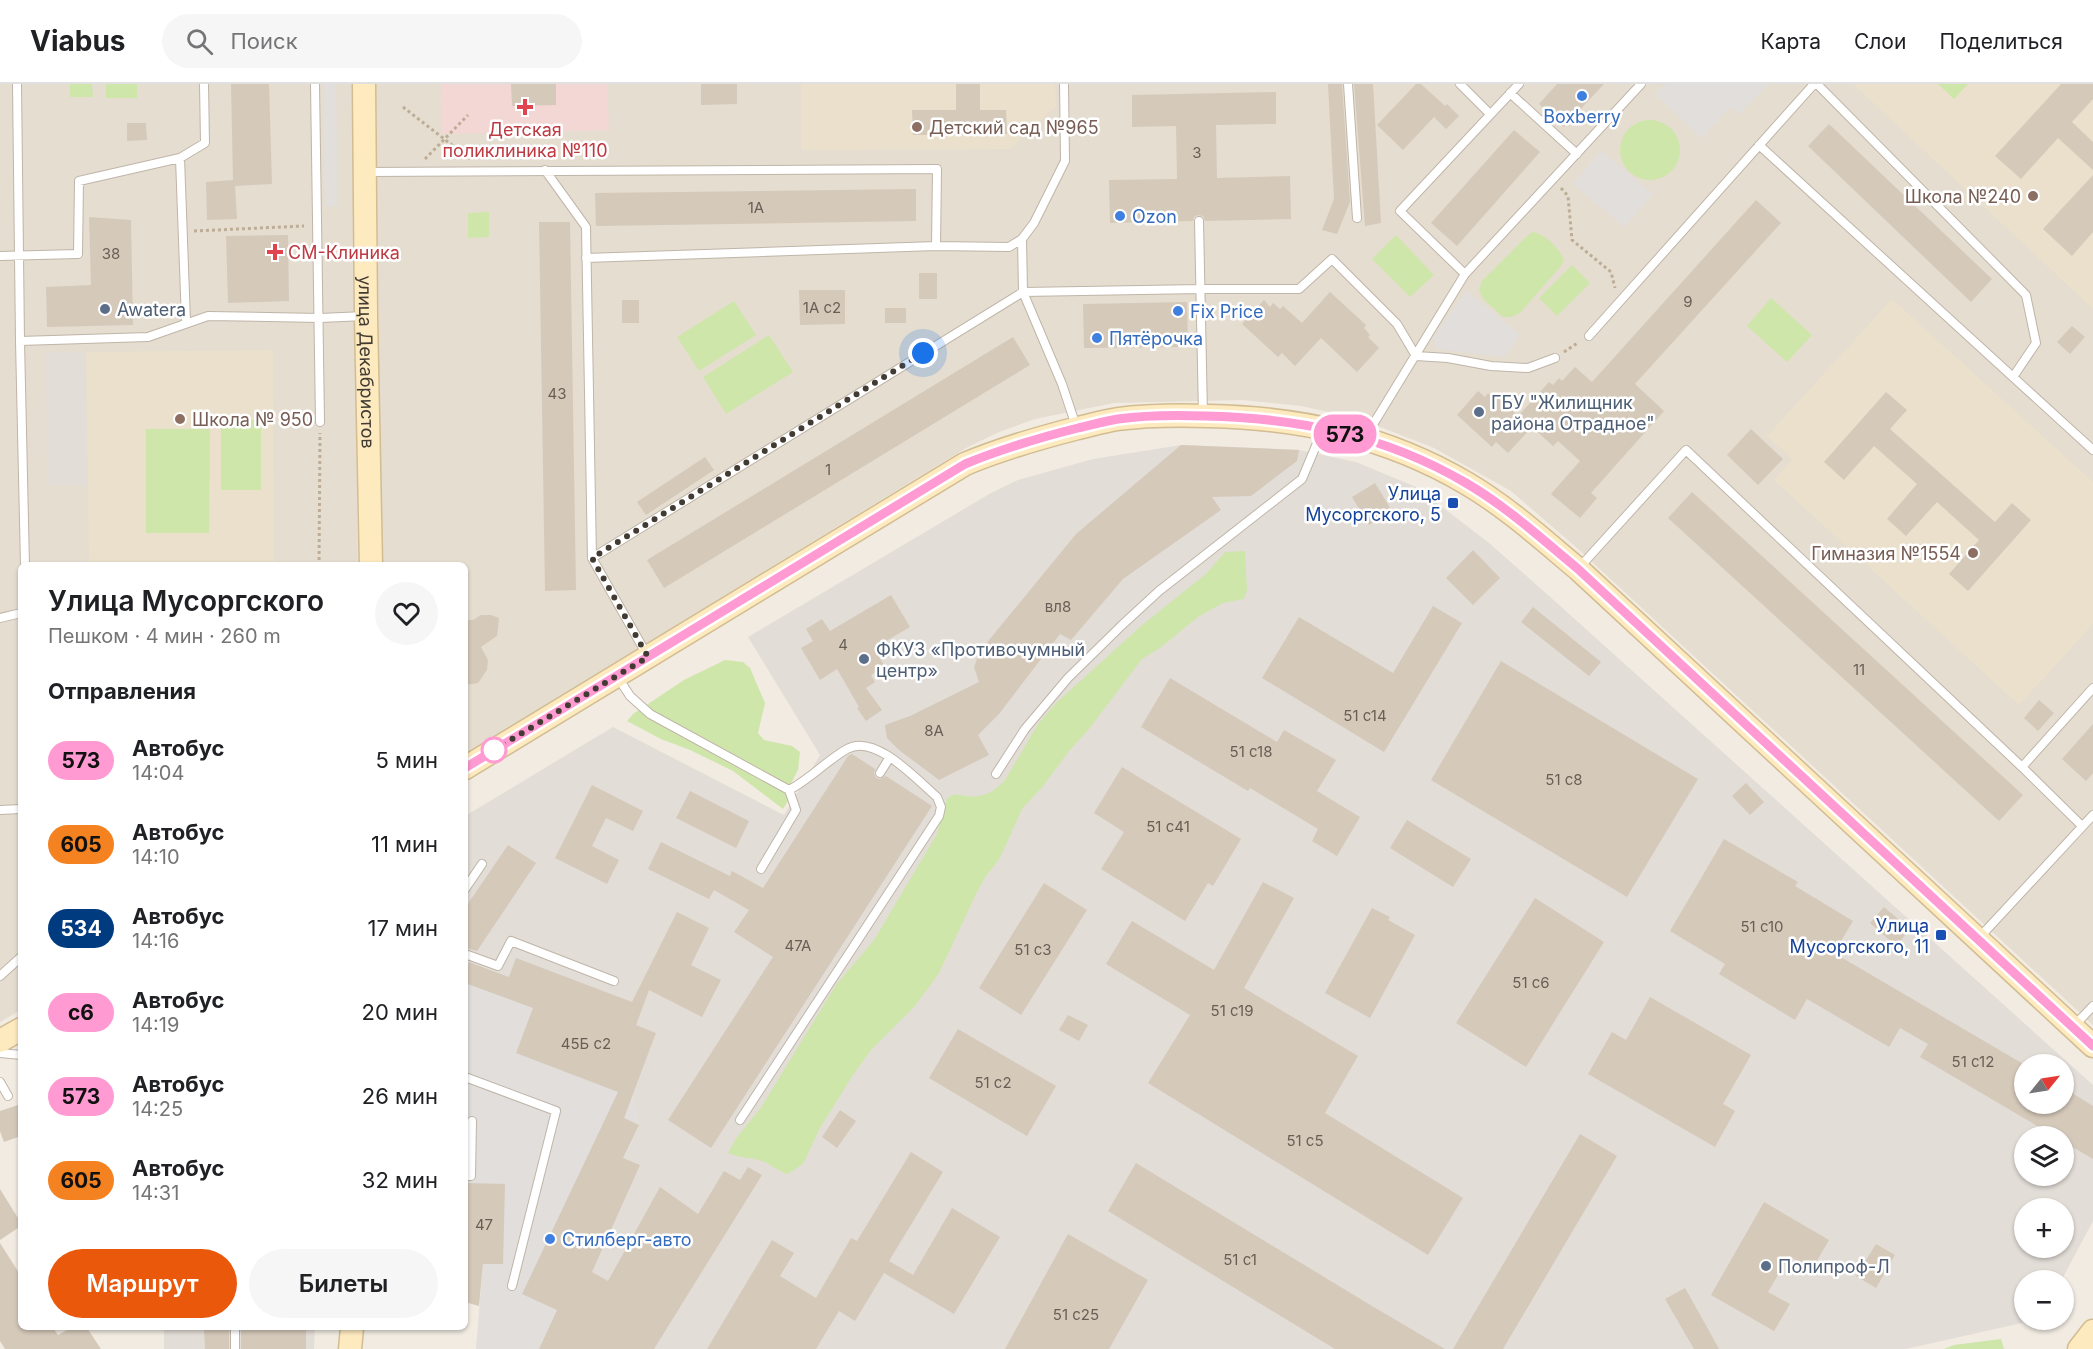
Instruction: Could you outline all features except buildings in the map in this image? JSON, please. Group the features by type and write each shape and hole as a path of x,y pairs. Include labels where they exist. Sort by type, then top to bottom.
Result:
{"street":[{"name":"улица Декабристов","path":"364,84 371,562"},
{"path":"468,766 965,464 1005,447 1117,419 1170,415 1246,417 1298,422 1365,438 1402,451 1466,483 1511,513 1578,569 2093,1046"},
{"path":"0,1041 18,1031"},
{"path":"350,1349 351,1330"},
{"path":"2079,1349 2093,1331"}],"lane":[{"path":"17,84 18,256 25,562"},
{"path":"0,256 78,254 79,181 180,158 205,143 204,84"},
{"path":"315,84 320,422"},
{"path":"586,258 936,246 1009,248 1022,239 1034,223 1065,161 1064,84"},
{"path":"1348,84 1357,218"},
{"path":"1460,84 1490,114"},
{"path":"1465,274 1400,211 1519,84"},
{"path":"1365,438 1465,274 1641,84"},
{"path":"1589,336 1815,84 2026,295 2036,343 2013,376"},
{"path":"1510,93 1577,154"},
{"path":"1759,145 2093,450"},
{"path":"180,158 186,322"},
{"path":"365,172 937,169 936,246"},
{"path":"544,170 586,227 592,558 648,657"},
{"path":"1199,221 1203,416"},
{"path":"1022,239 1023,292 1062,384 1077,429"},
{"path":"592,558 1023,292 1299,289 1332,259 1397,324 1416,356"},
{"path":"20,341 148,337 208,316 320,318 366,316"},
{"path":"1416,356 1448,358 1491,366 1528,368 1555,358"},
{"path":"996,774 1025,729 1068,678 1121,626 1159,591 1302,479 1323,428"},
{"path":"1578,569 1686,450 2082,826"},
{"path":"0,618 18,614"},
{"path":"617,676 630,696 650,714 789,790 796,810 761,869"},
{"path":"2022,767 2093,688"},
{"path":"740,1120 939,816 941,807 937,797 890,757 882,751 867,746 849,748 789,790"},
{"path":"880,772 890,757"},
{"path":"0,810 18,809"},
{"path":"1977,939 2093,815"},
{"path":"468,885 482,864"},
{"path":"468,955 498,966 511,941 615,981"},
{"path":"0,976 18,960"},
{"path":"2073,1028 2093,1006"},
{"path":"0,1053 18,1055"},
{"path":"468,1078 556,1111 512,1286"},
{"path":"0,1082 8,1096"},
{"path":"468,1176 471,1176 472,1121"},
{"path":"235,1330 235,1349"}],"path":[{"path":"402,107 485,171"},
{"path":"412,171 468,115"},
{"path":"1554,179 1568,196 1572,240 1611,272 1618,302"},
{"path":"183,231 318,225"},
{"path":"1555,358 1589,336"},
{"path":"319,562 320,422"}],"shaded area":[{"path":"0,84 352,84 358,562 18,562 18,1012 0,1022"},
{"path":"323,84 336,84 338,206 325,207"},
{"path":"376,84 2093,84 2093,1025 1577,548 1511,491 1434,448 1360,419 1301,406 1243,400 1114,403 1035,419 999,432 966,448 468,752 468,562 381,562"},
{"name":"Детская поликлиника №110","path":"441,84 607,84 609,130 442,134"},
{"name":"Детский сад №965","path":"801,84 1055,84 1056,106 1010,149 801,150"},
{"path":"1665,84 1768,84 1739,115 1730,107 1701,138 1655,94"},
{"name":"Школа №240","path":"1853,84 2093,84 2093,309"},
{"path":"1601,151 1653,194 1625,227 1573,184"},
{"path":"1466,291 1520,334 1505,357 1437,349 1433,338"},
{"name":"Гимназия №1554","path":"1892,299 2093,482 2093,624 2019,705 1774,480 1792,459 1767,436"},
{"name":"Школа № 950","path":"273,350 274,562 89,562 86,352"},
{"path":"46,352 86,352 87,486 47,486"},
{"path":"1181,445 1299,450 1356,462 1416,487 1489,543 1548,595 2059,1054 2014,1054 2014,1114 2074,1114 2074,1068 2093,1085 2093,1221 2074,1257 2074,1198 2014,1198 2014,1258 2073,1258 2067,1270 2014,1270 2014,1325 1906,1349 539,1349 639,1125 632,1097 656,1033 468,961 468,814 613,727 784,815 820,755 748,637 991,493 1018,480 1093,459"},
{"path":"468,961 656,1033 632,1097 639,1125 539,1349 476,1349 483,1264 503,1264 468,1189"},
{"path":"164,1330 315,1330 314,1349 164,1349"}],"green space":[{"path":"70,84 92,84 93,97 70,97"},
{"path":"106,84 137,84 137,98 106,98"},
{"path":"1938,84 1968,84 1954,99"},
{"path":"1644,120 1656,120 1667,125 1675,133 1680,150 1678,162 1667,175 1656,180 1644,180 1633,175 1625,167 1620,156 1620,144 1625,133 1633,125"},
{"path":"489,212 489,237 468,238 468,213"},
{"path":"1533,232 1551,242 1564,259 1561,266 1520,313 1511,317 1503,317 1483,299 1479,290 1482,281"},
{"path":"1396,235 1434,275 1410,297 1372,259"},
{"path":"1572,265 1590,283 1557,316 1539,298"},
{"path":"1771,298 1812,335 1787,362 1747,326"},
{"path":"734,301 756,335 699,371 677,337"},
{"path":"769,335 793,372 726,414 703,377"},
{"path":"221,420 261,420 261,490 221,490"},
{"path":"146,429 210,429 209,533 146,533"},
{"path":"1245,551 1247,590 1244,599 1223,603 1198,617 1160,648 1142,659 1089,729 1022,809 1000,858 977,892 939,973 915,1006 871,1050 853,1075 820,1128 803,1164 788,1174 762,1161 728,1153 737,1137 760,1109 836,985 874,940 937,834 947,798 955,794 982,795 999,786 1005,780 1038,724 1056,703 1141,626 1207,573 1225,552"},
{"path":"725,660 743,662 750,668 765,703 758,733 764,740 792,746 800,752 798,770 789,787 788,801 783,809 733,771 627,721 633,714 684,680"},
{"path":"2001,1339 2004,1349 1944,1349 1954,1345"}],"bus line":[{"name":"573","path":"468,766 965,464 1005,447 1117,419 1170,415 1246,417 1298,422 1365,438 1402,451 1466,483 1511,513 1578,569 2093,1046"}],"place":[{"name":"Boxberry","path":"1582,96"},
{"name":"Детская поликлиника №110","path":"525,107"},
{"name":"Детский сад №965","path":"917,127"},
{"name":"Школа №240","path":"2033,196"},
{"name":"Ozon","path":"1120,216"},
{"name":"СМ-Клиника","path":"275,252"},
{"name":"Awatera","path":"105,309"},
{"name":"Fix Price","path":"1178,311"},
{"name":"Пятёрочка","path":"1097,338"},
{"name":"ГБУ \"Жилищник района Отрадное\"","path":"1479,412"},
{"name":"Школа № 950","path":"180,419"},
{"name":"Улица Мусоргского, 5","path":"1453,503"},
{"name":"Гимназия №1554","path":"1973,553"},
{"name":"ФКУЗ «Противочумный центр»","path":"864,659"},
{"name":"Улица Мусоргского, 11","path":"1941,935"},
{"name":"Стилберг-авто","path":"550,1239"},
{"name":"Полипроф-Л","path":"1766,1266"}],"route":[{"path":"494,750 648,657 592,558 923,353"}]}
